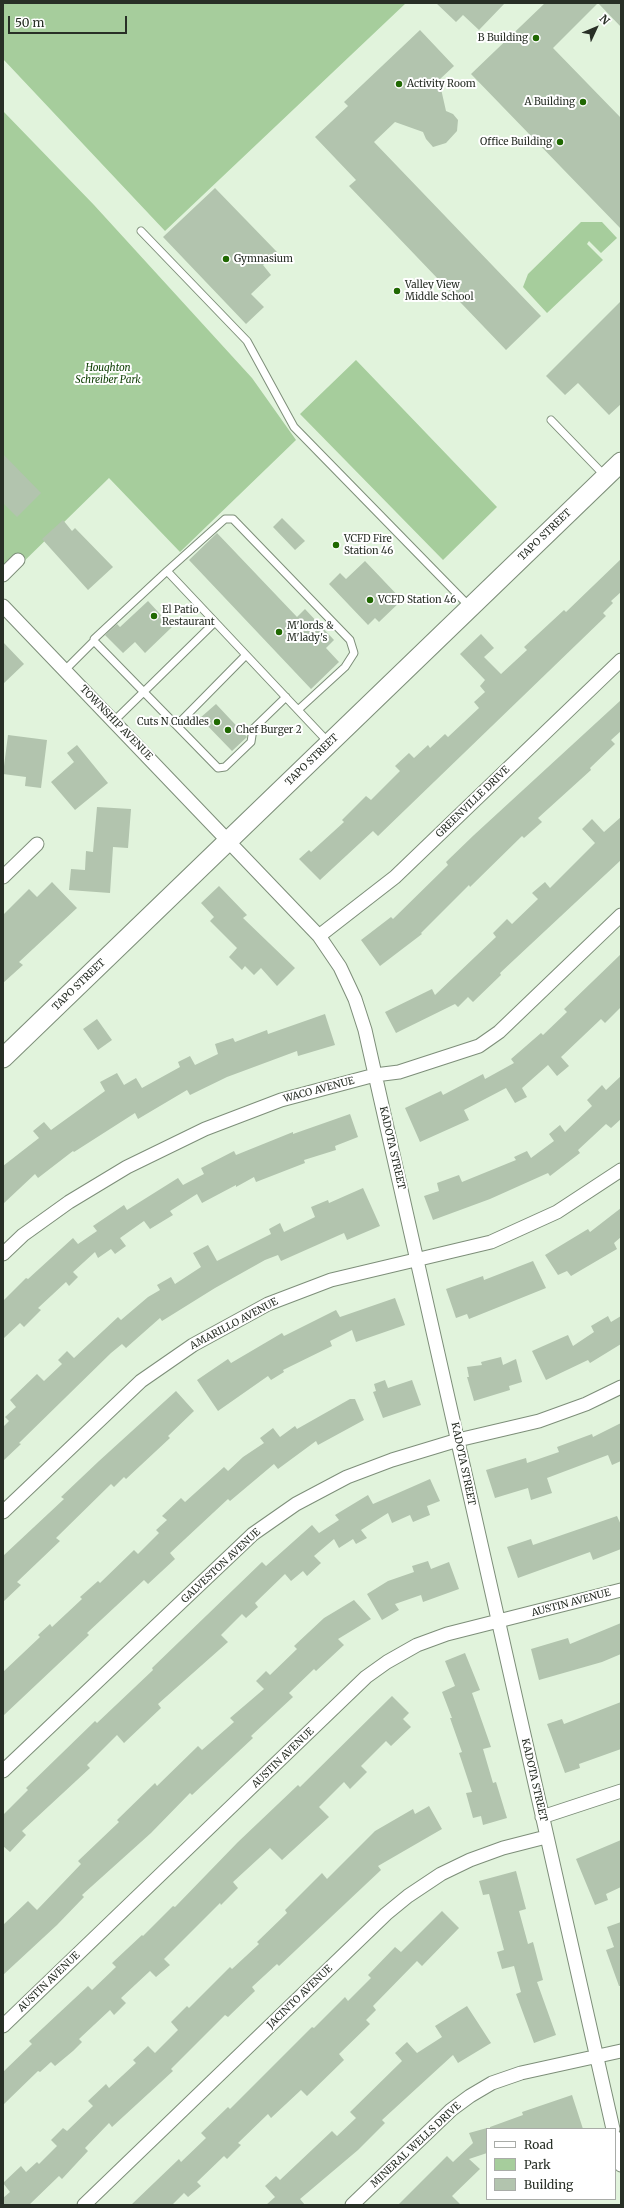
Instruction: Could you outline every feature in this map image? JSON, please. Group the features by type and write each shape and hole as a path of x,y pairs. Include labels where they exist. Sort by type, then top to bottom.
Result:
{"street":[{"name":"TAPO STREET","path":"3,1058 621,462"},
{"path":"3,575 18,560"},
{"name":"TOWNSHIP AVENUE","path":"3,606 229,840"},
{"name":"GREENVILLE DRIVE","path":"319,936 395,877 621,660"},
{"name":"KADOTA STREET","path":"229,840 319,936 340,967 355,999 365,1030 613,2128"},
{"path":"3,877 37,844"},
{"name":"WACO AVENUE","path":"3,1254 23,1235 69,1202 127,1167 198,1132 281,1100 375,1075 399,1072 479,1046 500,1032 621,916"},
{"name":"AMARILLO AVENUE","path":"3,1512 141,1381 193,1345 268,1304 331,1280 417,1258 490,1242 557,1212 621,1170"},
{"name":"GALVESTON AVENUE","path":"3,1771 259,1530 296,1504 347,1477 392,1460 458,1440 539,1421 586,1404 621,1387"},
{"name":"AUSTIN AVENUE","path":"3,2026 366,1677 387,1662 417,1645 447,1634 621,1590"},
{"path":"542,1817 621,1791"},
{"name":"JACINTO AVENUE","path":"84,2205 386,1914 408,1896 441,1874 470,1860 503,1848 546,1837"},
{"name":"MINERAL WELLS DRIVE","path":"352,2205 450,2110 492,2083 521,2073 597,2055 621,2051"},
{"path":"616,2142 621,2165"}],"lane":[{"path":"141,231 247,341 294,427 470,607"},
{"path":"550,420 605,477"},
{"path":"65,670 94,642 94,639 167,571 225,519 233,519 350,640 354,653 345,667 298,710"},
{"path":"167,571 330,743"},
{"path":"114,721 215,622"},
{"path":"94,642 218,768 224,767 251,742 253,729 286,697"},
{"path":"177,725 246,655"}],"green space":[{"path":"3,3 406,3 165,231 3,59"},
{"name":"Houghton Schreiber Park","path":"3,111 94,205 252,378 296,440 180,552 109,478 10,575 3,568"},
{"path":"581,222 602,222 617,238 601,253 589,241 587,244 603,260 547,313 523,287 528,274"},
{"path":"356,360 497,507 443,560 300,414"}],"building":[{"path":"436,3 505,3 479,30 463,15 456,22"},
{"path":"545,3 598,3 553,48 621,118 621,229 471,74"},
{"path":"598,3 621,3 621,27"},
{"path":"420,30 454,66 439,80 446,111 453,114 458,120 457,131 446,143 433,147 426,139 423,132 395,122 374,142 541,316 506,350 349,186 356,180 315,137 348,106 344,102"},
{"name":"Gymnasium","path":"215,188 277,252 263,265 271,275 251,294 264,307 246,324 163,237"},
{"path":"621,301 621,404 609,415 578,383 565,395 546,376"},
{"path":"3,454 41,493 17,517 3,503"},
{"path":"282,518 305,541 295,550 273,527"},
{"path":"63,520 72,531 75,528 113,567 88,590 42,539"},
{"path":"217,533 297,617 305,609 334,640 326,648 339,662 311,689 189,560"},
{"path":"621,559 621,592 611,601 613,603 603,613 606,616 378,836 373,831 320,880 299,859 309,850 311,852 344,822 342,820 366,796 371,800 400,771 395,766 409,753 414,758 428,745 430,748 445,734 448,737 479,708 474,702 485,692 480,686 485,680 460,654 481,634 494,648 484,657 501,674 527,650 524,647 564,610 566,612"},
{"path":"365,561 402,600 379,622 375,618 368,625 329,584 340,573 346,579"},
{"path":"148,601 172,627 145,653 135,642 123,653 105,635 117,624 120,627"},
{"path":"3,642 24,664 3,684"},
{"path":"621,700 621,731 611,740 615,744 590,768 591,770 538,818 542,822 524,838 522,836 470,887 469,885 421,933 422,934 380,966 361,940 391,917 393,919 448,865 446,862 474,835"},
{"path":"216,704 247,737 232,751 200,718"},
{"path":"8,735 47,740 41,788 25,786 26,777 3,774"},
{"path":"77,745 108,783 75,810 51,782 74,762 67,753"},
{"path":"97,807 131,809 128,848 113,847 110,893 69,890 71,869 85,870 86,851 93,852"},
{"path":"621,817 621,860 500,973 501,975 473,1002 468,997 458,1007 455,1004 396,1033 385,1012 432,989 435,995 496,937 493,933 507,919 512,924 538,899 532,893 545,882 550,888 595,843 582,829 592,819 604,832"},
{"path":"52,882 77,908 19,962 23,965 3,983 3,915 29,889 37,897"},
{"path":"219,886 247,915 243,918 295,968 277,986 261,968 254,975 245,966 242,970 229,957 237,948 210,921 214,917 201,903"},
{"path":"621,954 621,1007 605,1023 601,1019 561,1057 569,1066 557,1076 548,1065 522,1088 527,1097 515,1103 506,1088 464,1110 469,1120 420,1142 405,1108 441,1091 443,1095 483,1074 485,1079 514,1063 511,1059 541,1033 543,1035 567,1012 564,1009"},
{"path":"325,1014 335,1045 298,1056 297,1051 227,1077 190,1095 187,1090 138,1119 135,1113 74,1152 73,1151 38,1178 35,1174 3,1204 3,1166 39,1138 33,1131 44,1122 51,1130 105,1091 100,1082 117,1073 124,1085 136,1078 142,1088 180,1067 178,1062 190,1056 195,1065 218,1054 215,1044 233,1038 235,1042 267,1030 268,1034"},
{"path":"97,1019 112,1040 98,1050 83,1029"},
{"path":"621,1076 621,1119 611,1128 606,1124 578,1150 580,1153 550,1176 548,1173 490,1199 433,1220 424,1196 439,1191 437,1183 459,1175 462,1182 516,1160 514,1157 527,1151 531,1158 554,1141 549,1134 560,1125 565,1132 592,1106 587,1100 602,1085 606,1090"},
{"path":"350,1114 358,1137 335,1146 336,1150 304,1160 305,1163 256,1182 254,1177 202,1203 197,1194 170,1211 173,1215 150,1229 144,1221 120,1238 126,1246 115,1254 111,1249 98,1258 95,1252 73,1272 78,1277 69,1286 66,1282 38,1308 41,1310 24,1327 20,1323 3,1339 3,1301 26,1278 28,1279 73,1238 78,1244 97,1231 93,1226 124,1205 127,1210 178,1178 183,1185 204,1174 201,1168 234,1151 236,1155 293,1132 293,1134"},
{"path":"363,1188 380,1226 347,1240 344,1233 281,1261 278,1255 265,1260 215,1288 162,1321 160,1318 126,1348 122,1344 111,1353 19,1443 21,1444 3,1461 3,1427 9,1421 5,1417 16,1407 10,1400 37,1374 44,1381 62,1364 58,1360 67,1351 74,1358 118,1317 121,1320 148,1297 160,1290 157,1285 171,1277 175,1284 201,1267 193,1253 208,1245 217,1261 271,1234 269,1229 280,1223 284,1232 315,1217 311,1207 328,1200 329,1203"},
{"path":"621,1208 621,1237 614,1243 617,1249 571,1276 567,1271 558,1275 545,1255 588,1229 590,1232"},
{"path":"533,1261 546,1288 469,1319 467,1314 456,1318 446,1289 483,1276 484,1280"},
{"path":"395,1298 405,1325 356,1342 352,1330 330,1341 332,1346 283,1370 284,1372 271,1380 268,1376 218,1411 197,1380 228,1359 231,1363 282,1333 284,1336 336,1310 340,1317"},
{"path":"608,1316 611,1322 621,1316 621,1344 590,1363 588,1360 546,1380 532,1351 568,1335 573,1346 594,1332 591,1326"},
{"path":"501,1357 503,1365 516,1359 522,1382 509,1386 510,1390 474,1401 467,1377 469,1377 467,1367 482,1365 481,1362"},
{"path":"385,1380 388,1388 412,1380 421,1405 383,1418 373,1392 376,1391 374,1384"},
{"path":"176,1391 194,1411 168,1436 170,1438 126,1479 124,1477 114,1487 111,1484 56,1538 60,1541 17,1582 21,1585 3,1602 3,1556 64,1499 61,1497"},
{"path":"350,1399 355,1399 364,1420 318,1445 316,1441 278,1469 274,1464 230,1501 228,1499 170,1553 175,1559 148,1584 144,1580 87,1633 89,1635 3,1716 3,1672 40,1637 38,1635 50,1624 52,1627 82,1599 80,1597 98,1581 100,1583 134,1550 138,1554 159,1533 156,1530 167,1520 162,1516 181,1498 185,1502 224,1467 228,1471 243,1457 264,1443 260,1438 273,1428 280,1437 295,1426 297,1429"},
{"path":"621,1423 621,1461 612,1465 608,1455 547,1478 552,1493 531,1500 528,1488 495,1498 486,1470 526,1458 527,1463 559,1452 557,1447 592,1434 593,1437"},
{"path":"430,1479 440,1501 427,1506 430,1515 413,1522 410,1515 392,1523 388,1513 361,1530 367,1538 356,1544 353,1539 339,1548 334,1539 314,1556 321,1563 307,1576 303,1571 291,1581 285,1574 255,1603 258,1607 246,1618 242,1614 221,1635 228,1642 158,1704 161,1708 124,1743 117,1735 87,1765 90,1768 22,1831 26,1835 10,1852 3,1846 3,1815 28,1790 26,1788 95,1721 97,1723 153,1670 152,1668 262,1562 266,1566 312,1525 319,1533 339,1520 335,1515 368,1495 373,1504"},
{"path":"617,1516 621,1525 621,1549 593,1560 590,1552 518,1578 507,1547 531,1539 533,1545"},
{"path":"428,1561 431,1569 449,1562 459,1589 423,1602 421,1595 395,1604 399,1610 382,1620 367,1594 388,1581 414,1572 412,1566"},
{"path":"354,1600 371,1619 338,1639 344,1645 316,1671 314,1669 289,1693 293,1697 251,1736 253,1738 192,1795 190,1793 151,1833 82,1895 84,1897 57,1925 3,1975 3,1925 28,1901 37,1910 81,1864 78,1861 119,1822 117,1820 155,1783 157,1786 198,1746 202,1750 234,1722 230,1718 264,1689 256,1681 266,1671 270,1675 297,1649 294,1646 324,1618"},
{"path":"621,1623 621,1654 602,1662 539,1680 531,1649 568,1638 570,1644"},
{"path":"465,1653 480,1690 472,1693 491,1747 483,1749 493,1783 496,1782 507,1818 483,1825 481,1816 473,1818 466,1793 472,1792 459,1753 462,1752 450,1718 452,1718 442,1692 455,1686 445,1661"},
{"path":"392,1696 409,1713 403,1719 411,1727 391,1746 386,1741 361,1766 367,1772 350,1789 344,1782 319,1807 329,1817 282,1860 270,1848 233,1882 238,1888 221,1905 220,1903 164,1959 170,1965 156,1977 150,1971 121,1998 126,2003 114,2015 110,2010 79,2039 82,2042 73,2051 55,2066 51,2062 40,2072 38,2071 3,2105 3,2072 32,2044 29,2041 88,1986 92,1990 116,1967 112,1963 142,1935 143,1936 173,1906 175,1907 238,1842 298,1785 300,1787"},
{"path":"621,1702 621,1749 579,1764 580,1768 565,1773 547,1724 562,1719 564,1724"},
{"path":"429,1806 442,1829 378,1866 381,1870 279,1966 277,1964 252,1987 255,1991 228,2017 225,2015 171,2069 173,2071 112,2127 109,2123 85,2148 88,2151 62,2179 59,2176 29,2205 3,2205 3,2198 10,2192 3,2183 21,2166 26,2172 37,2162 39,2164 57,2146 51,2140 63,2128 67,2131 93,2106 88,2101 106,2084 109,2088 136,2063 133,2060 148,2046 155,2053 178,2030 171,2022 187,2006 189,2008 230,1967 232,1969 259,1944 257,1942 287,1913 285,1910 322,1873 327,1879 375,1831 413,1809 415,1814"},
{"path":"621,1840 621,1887 606,1894 608,1900 595,1905 576,1859"},
{"path":"516,1871 526,1909 519,1911 528,1944 533,1942 543,1980 537,1982 556,2035 534,2043 516,1994 521,1992 514,1966 502,1969 497,1952 504,1950 489,1894 483,1895 479,1881"},
{"path":"442,1911 459,1928 422,1966 417,1961 373,2006 376,2010 366,2020 370,2024 339,2054 344,2060 307,2096 301,2090 271,2118 268,2114 238,2143 241,2145 227,2159 224,2156 197,2182 201,2186 188,2197 184,2193 172,2205 131,2205 179,2159 181,2162 206,2138 201,2133 228,2107 230,2109 312,2027 314,2028 345,1997 348,2001 371,1978 368,1975 395,1947 401,1952"},
{"path":"621,1922 621,1986 619,1986 606,1950 614,1947 607,1927"},
{"path":"467,2006 491,2043 458,2063 453,2055 382,2120 385,2123 358,2150 300,2199 305,2205 266,2205 275,2197 265,2186 276,2176 280,2180 332,2131 337,2136 356,2118 350,2112 402,2061 395,2053 407,2042 417,2053 442,2037 435,2026"},
{"path":"572,2095 583,2128 490,2128 523,2115 522,2112"},
{"path":"486,2128 486,2153 469,2159 480,2169 452,2196 461,2205 398,2205 447,2156 453,2162 473,2143 469,2133"}],"place":[{"name":"B Building","path":"536,38"},
{"name":"Activity Room","path":"399,84"},
{"name":"A Building","path":"583,102"},
{"name":"Office Building","path":"560,142"},
{"name":"Gymnasium","path":"226,259"},
{"name":"Valley View Middle School","path":"397,291"},
{"name":"VCFD Fire Station 46","path":"336,545"},
{"name":"VCFD Station 46","path":"370,600"},
{"name":"El Patio Restaurant","path":"154,616"},
{"name":"M'lords & M'lady's","path":"279,632"},
{"name":"Cuts N Cuddles","path":"217,722"},
{"name":"Chef Burger 2","path":"228,730"}]}
